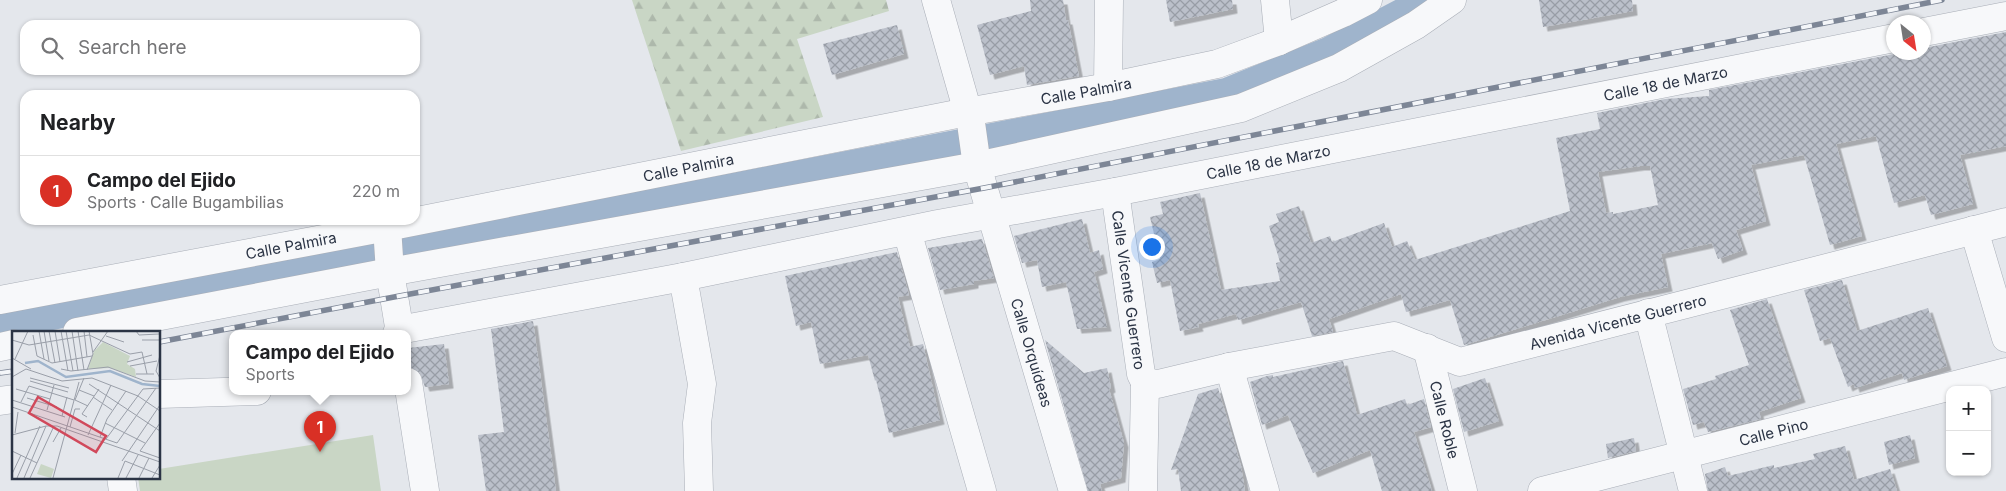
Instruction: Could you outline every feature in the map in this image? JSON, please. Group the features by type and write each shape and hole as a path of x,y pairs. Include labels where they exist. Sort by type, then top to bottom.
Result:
{"street":[{"name":"Calle Orquídeas","path":"936,0 969,118 977,163 1073,491"},
{"path":"1108,87 1109,0"},
{"path":"1275,0 1279,41"},
{"name":"Calle Palmira","path":"420,223 969,118 1217,64 1279,41 1368,0"},
{"path":"82,331 390,270 977,163 1241,108 1339,68 1416,25 1452,0"},
{"path":"1931,31 2006,16"},
{"name":"Calle 18 de Marzo","path":"409,330 1886,40"},
{"name":"Calle Vicente Guerrero","path":"1115,192 1141,374 1145,382 1158,384 1229,367"},
{"name":"Avenida Vicente Guerrero","path":"1229,367 1394,336 1460,362 2006,222"},
{"name":"Calle Palmira","path":"0,300 408,225"},
{"path":"387,229 390,270 399,330"},
{"path":"1974,230 2006,338"},
{"path":"907,231 982,491"},
{"path":"683,277 702,384 696,423 699,491"},
{"path":"1648,313 1693,491"},
{"name":"Calle Roble","path":"1427,348 1463,491"},
{"path":"1229,367 1265,491"},
{"name":"Calle Pino","path":"1542,491 2006,372"},
{"path":"1143,491 1145,382"},
{"path":"160,394 229,392"},
{"path":"410,395 425,491"},
{"path":"121,478 123,491"}],"green space":[{"path":"632,0 886,0 889,11 797,39 823,117 681,151"},
{"path":"373,435 381,491 140,491 138,478 160,478 160,469"}],"building":[{"path":"1030,0 1063,0 1079,76 1027,85 1024,66 990,75 977,25 1031,11"},
{"path":"1166,0 1232,0 1233,9 1170,22"},
{"path":"1539,0 1632,0 1633,11 1543,27"},
{"path":"897,25 904,54 832,75 823,44"},
{"path":"2006,32 2006,146 1960,155 1973,204 1931,215 1925,195 1894,203 1876,136 1836,144 1862,236 1830,245 1804,155 1751,165 1766,221 1736,230 1743,250 1718,259 1712,243 1661,254 1668,287 1620,297 1464,345 1450,300 1406,312 1401,294 1329,319 1333,332 1312,336 1301,302 1238,320 1236,314 1198,324 1199,327 1180,331 1170,280 1157,283 1152,262 1160,259 1150,217 1163,214 1160,202 1200,193 1221,290 1280,281 1276,263 1280,262 1269,226 1279,222 1276,214 1299,206 1311,243 1330,236 1332,242 1384,223 1392,247 1407,241 1415,260 1570,211 1556,138 1600,129 1597,113 1665,99 1709,96 1709,90 1886,56 1886,60 1931,60 1931,47","holes":["1650,166 1658,205 1613,214 1613,212 1606,213 1598,172"]},
{"path":"1082,219 1090,253 1099,250 1103,269 1094,272 1107,327 1077,329 1066,282 1042,287 1037,260 1022,263 1014,236"},
{"path":"982,239 994,278 974,281 974,284 940,290 928,248"},
{"path":"897,252 909,295 898,297 910,347 923,344 940,420 889,433 868,355 820,364 811,322 796,326 785,276"},
{"path":"1842,280 1857,331 1928,308 1947,366 1904,380 1902,373 1855,388 1854,384 1848,387 1830,338 1820,341 1804,290"},
{"path":"1767,299 1801,398 1759,412 1761,419 1708,432 1704,422 1693,425 1683,389 1716,379 1715,376 1749,365 1730,310"},
{"path":"533,321 556,491 486,491 478,435 504,432 491,329"},
{"path":"1045,340 1084,373 1107,368 1111,388 1109,389 1124,443 1121,478 1100,484 1102,491 1088,491"},
{"path":"444,344 449,384 425,387 420,373 411,368 411,348"},
{"path":"1343,361 1357,415 1405,399 1407,405 1424,399 1431,427 1414,432 1432,491 1382,491 1370,450 1313,473 1288,415 1262,425 1250,382 1267,376 1273,375 1273,377"},
{"path":"1485,378 1499,421 1464,432 1453,389"},
{"path":"1218,388 1241,466 1245,491 1181,491 1178,469 1171,470 1198,394"},
{"path":"1910,435 1915,458 1889,465 1884,442"},
{"path":"1634,438 1636,451 1608,458 1606,444"},
{"path":"1845,446 1854,480 1890,469 1897,491 1708,491 1705,474 1725,467 1728,476 1774,465 1774,468 1815,459 1813,454"}],"waterway":[{"path":"0,327 1226,91 1328,50 1412,6 1419,0"}],"railway":[{"path":"160,342 984,188 1942,0"},
{"path":"0,373 12,371"}],"place":[{"name":"Campo del Ejido","path":"320,452"}]}
